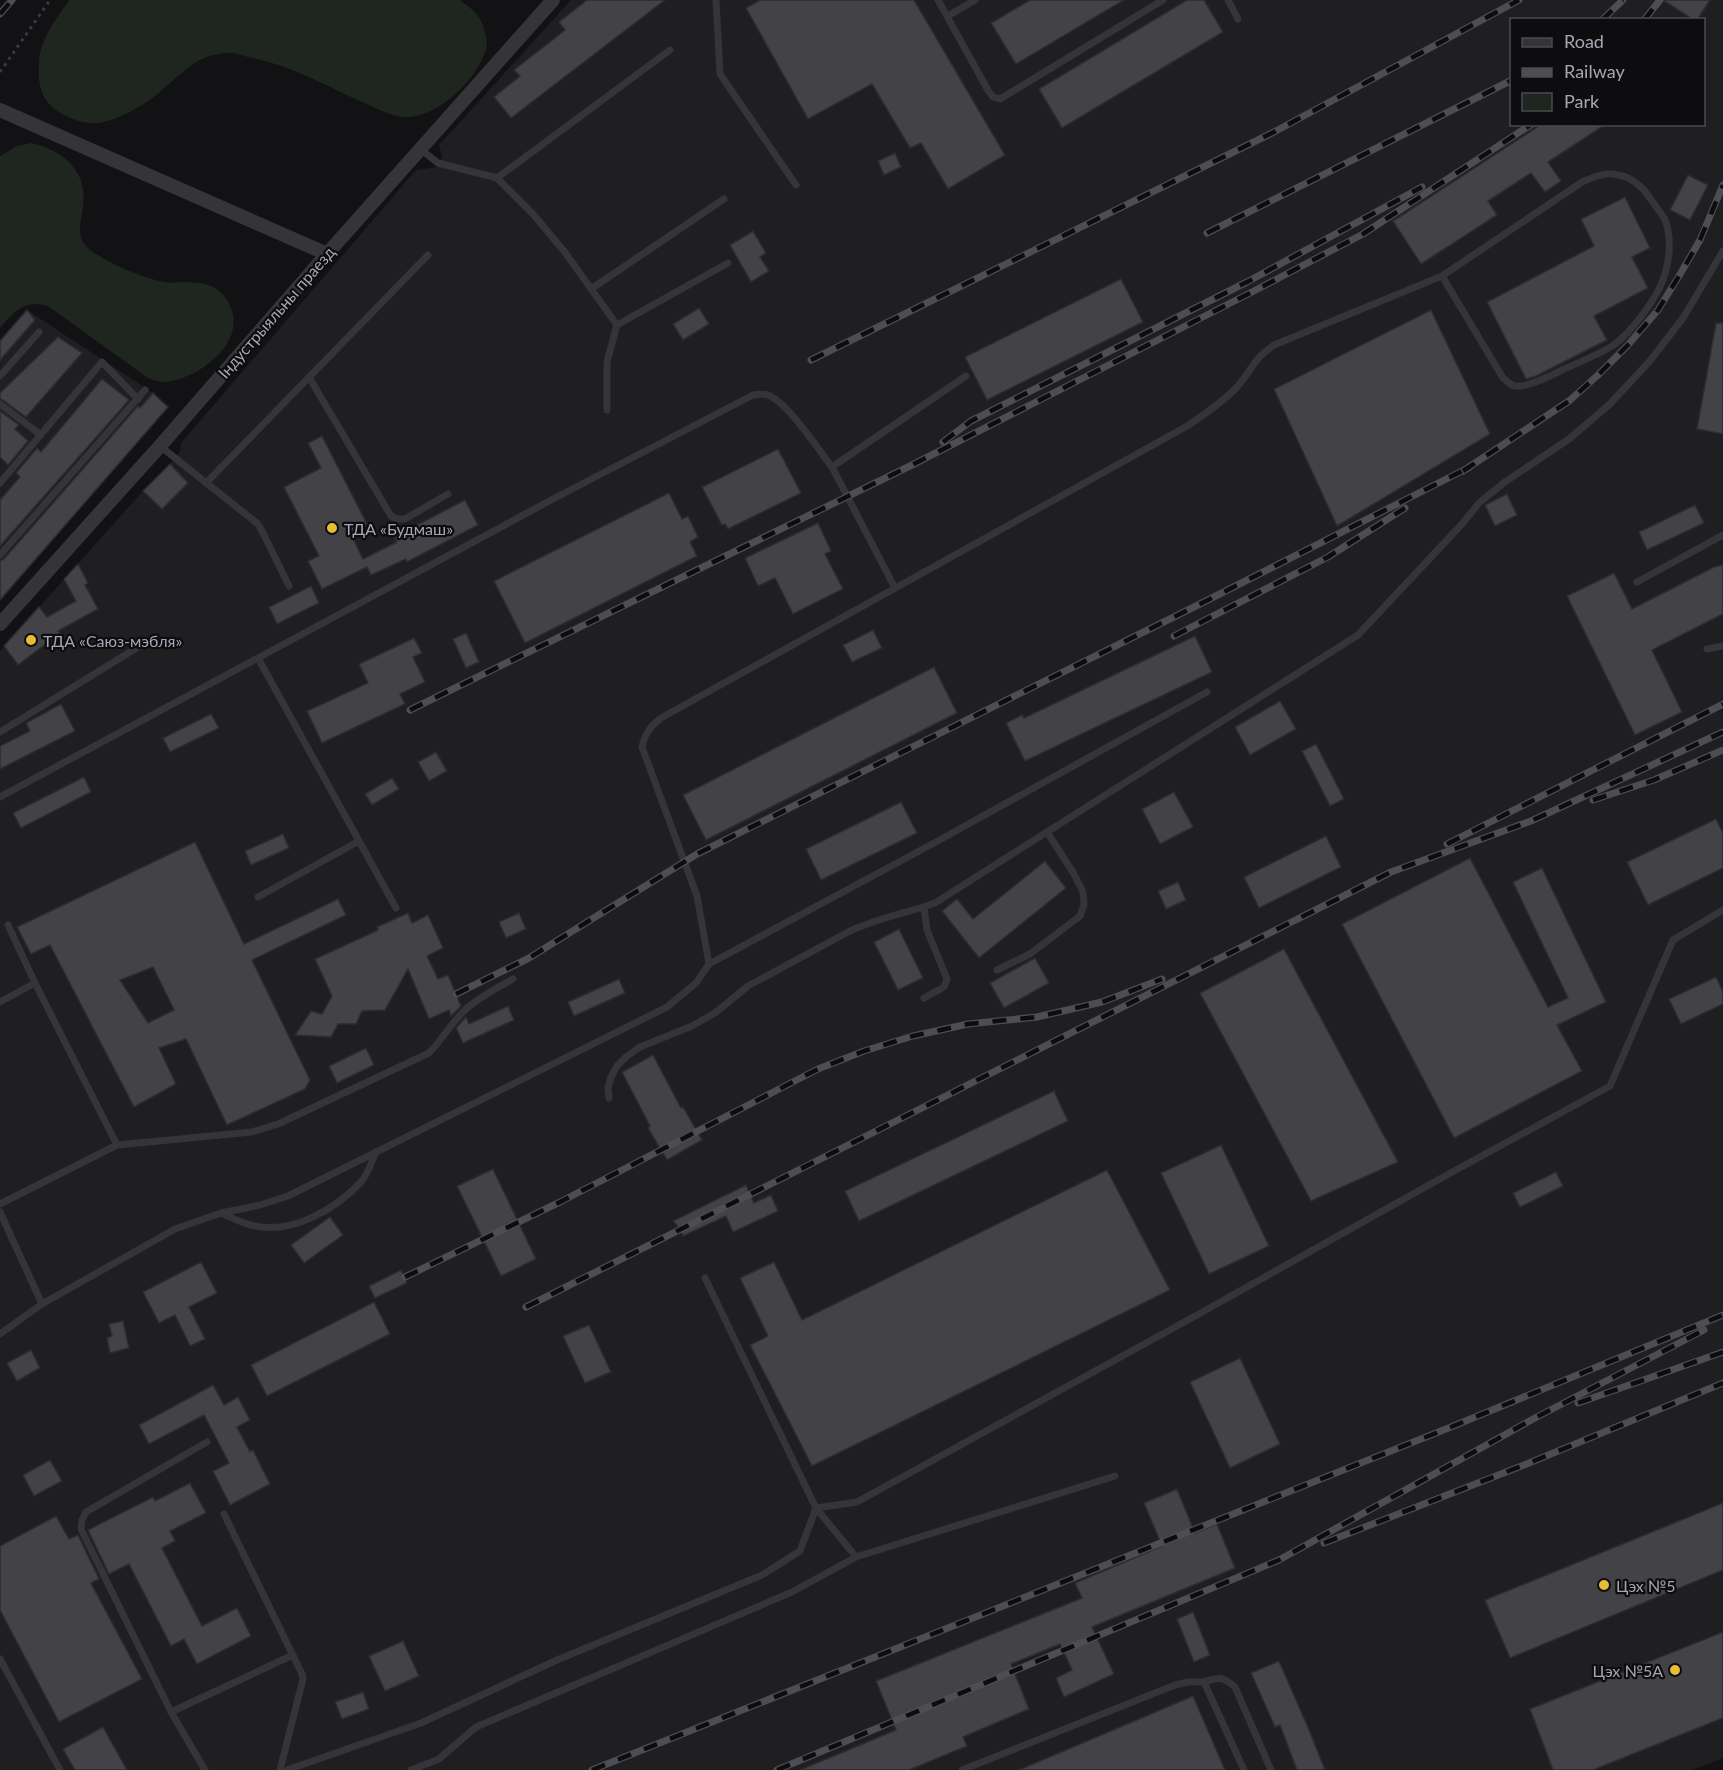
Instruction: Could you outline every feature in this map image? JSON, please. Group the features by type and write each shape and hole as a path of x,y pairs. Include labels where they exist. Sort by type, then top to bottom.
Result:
{"street":[{"name":"Індустрыяльны праезд","path":"0,624 553,0"},
{"path":"0,110 327,254"}],"lane":[{"path":"716,0 720,74 796,185"},
{"path":"938,0 989,92 993,97 1000,99 1163,0"},
{"path":"948,16 975,0"},
{"path":"1228,0 1238,19"},
{"path":"497,178 670,50"},
{"path":"420,149 438,163 497,178 532,213 564,251 617,325"},
{"path":"709,964 697,896 642,747 644,736 649,728 661,718 1189,425 1221,402 1237,387 1261,354 1274,345 1442,276 1582,182 1601,175 1612,174 1637,182 1664,220 1669,241 1666,270 1659,288 1647,307 1614,345 1549,377 1523,386 1513,386 1503,378 1442,276"},
{"path":"591,289 724,199"},
{"path":"609,1098 608,1088 617,1066 640,1047 692,1026 716,1013 748,986 850,931 867,923 912,912 935,903 1358,635 1462,524 1480,501 1569,440 1610,404 1649,362 1683,318 1723,251"},
{"path":"206,483 428,255"},
{"path":"607,410 607,362 617,325 729,263"},
{"path":"0,376 39,332"},
{"path":"1,479 102,362 138,399"},
{"path":"832,467 966,376"},
{"path":"309,377 391,516 405,519 448,494"},
{"path":"0,555 145,390"},
{"path":"0,797 542,505 753,395 766,394 777,400 832,467 895,588"},
{"path":"0,404 41,435"},
{"path":"160,446 258,524 289,586"},
{"path":"1637,582 1723,535"},
{"path":"0,732 143,644"},
{"path":"1707,649 1723,646"},
{"path":"258,658 396,908"},
{"path":"0,1334 42,1304 175,1228 221,1212 260,1205 288,1196 376,1150 667,1007 696,983 709,964 1208,692"},
{"path":"997,970 1030,954 1080,916 1084,905 1083,892 1074,874 1047,832"},
{"path":"258,897 359,841"},
{"path":"924,907 927,930 947,979 944,987 924,998"},
{"path":"816,1508 857,1502 1610,1086 1673,940 1723,910"},
{"path":"8,925 117,1145"},
{"path":"0,1204 117,1145 252,1132 278,1124 429,1053 465,1010 513,979"},
{"path":"0,1002 35,982"},
{"path":"221,1212 251,1225 271,1227 293,1225 312,1218 345,1196 363,1179 376,1150"},
{"path":"0,1212 42,1304"},
{"path":"705,1278 816,1508 856,1557"},
{"path":"206,1770 171,1712 81,1529 86,1512 207,1442"},
{"path":"411,1770 439,1759 476,1727 792,1592 856,1557 1115,1476"},
{"path":"287,1770 421,1724 557,1660 762,1575 800,1551 816,1508"},
{"path":"224,1514 303,1679 280,1770"},
{"path":"171,1712 293,1655"},
{"path":"0,1659 60,1770"},
{"path":"962,1770 1175,1685 1204,1682 1220,1677 1235,1687 1271,1770"},
{"path":"1204,1682 1244,1770"}],"path":[{"path":"0,72 50,0"}],"shaded area":[{"path":"571,0 1723,0 1723,1758 1692,1770 0,1770 0,651 143,491 170,464 180,452 181,443 416,170 437,167 442,156 439,145"},
{"path":"27,310 153,393 168,407 0,600 0,341"}],"green space":[{"path":"70,0 460,0 479,18 485,31 487,45 477,69 449,100 427,113 415,116 403,117 379,110 292,70 263,60 230,53 218,54 197,61 154,97 127,113 104,122 87,123 62,114 49,104 42,93 39,80 40,55 45,38"},
{"path":"31,143 53,151 77,172 83,193 81,238 94,253 142,276 167,282 206,284 224,296 232,311 234,324 231,337 224,348 203,368 177,380 161,382 148,378 48,306 32,305 21,308 0,328 0,156 17,146"}],"building":[{"path":"587,0 665,0 511,118 494,97 520,76 514,70 565,30 559,22"},
{"path":"760,0 914,0 1005,155 948,189 921,143 910,148 872,84 808,119 746,8"},
{"path":"1030,0 1124,0 1016,64 991,23"},
{"path":"1187,0 1204,0 1223,32 1062,128 1039,89"},
{"path":"1663,0 1710,0 1698,18 1691,18"},
{"path":"1539,126 1603,126 1548,162 1561,181 1545,192 1531,173 1488,201 1497,215 1421,264 1393,221"},
{"path":"895,153 901,167 884,175 878,161"},
{"path":"1688,175 1708,185 1690,220 1670,210"},
{"path":"1625,197 1650,248 1632,257 1648,288 1594,316 1607,340 1526,379 1487,302 1594,246 1581,219"},
{"path":"753,231 766,253 760,257 769,271 751,282 730,245"},
{"path":"1121,279 1143,322 987,400 965,357"},
{"path":"699,308 709,324 683,340 673,324"},
{"path":"27,310 35,320 0,360 0,341"},
{"path":"1431,310 1490,434 1337,526 1274,389"},
{"path":"1716,323 1723,323 1723,434 1697,429"},
{"path":"58,337 82,353 26,417 0,398 0,393"},
{"path":"102,379 129,400 0,546 0,500 20,477 16,473 37,448 41,452"},
{"path":"153,393 168,407 0,600 0,561 138,406 140,408"},
{"path":"0,411 19,425 15,429 28,441 8,465 0,457"},
{"name":"ТДА «Будмаш»","path":"322,436 367,524 350,532 363,559 397,542 394,537 465,500 478,525 407,562 406,559 371,575 367,567 322,589 308,561 319,556 284,487 321,468 308,443"},
{"path":"778,449 801,493 728,529 725,524 722,525 702,487"},
{"path":"170,464 188,483 162,509 143,491"},
{"path":"669,493 682,519 688,516 698,537 690,542 697,556 525,643 494,581"},
{"path":"1507,494 1517,515 1495,526 1485,505"},
{"path":"1695,505 1704,523 1647,550 1639,532"},
{"path":"818,523 831,551 825,554 843,589 793,614 775,578 758,586 745,558"},
{"path":"78,564 88,583 85,585 98,609 58,631 60,633 18,665 4,646 39,607 47,617 76,601 64,579"},
{"path":"1723,565 1723,614 1652,650 1682,712 1635,735 1567,596 1614,573 1632,609 1714,567"},
{"path":"311,586 319,603 277,624 269,607"},
{"path":"873,630 882,648 852,662 843,645"},
{"path":"466,633 479,662 466,668 453,639"},
{"path":"1195,636 1212,672 1025,761 1006,723 1022,715 1024,718"},
{"path":"414,638 422,653 413,657 425,682 400,694 405,704 322,743 307,711 368,683 359,664"},
{"path":"934,667 957,713 706,840 683,795"},
{"path":"1280,701 1296,729 1250,755 1235,727"},
{"path":"61,704 75,731 0,769 0,746 30,731 26,723"},
{"path":"211,714 219,728 170,752 163,738"},
{"path":"1316,744 1344,799 1330,806 1302,751"},
{"path":"436,752 447,771 429,781 418,762"},
{"path":"84,777 91,792 21,828 13,813"},
{"path":"392,778 399,789 372,805 365,794"},
{"path":"1174,792 1193,827 1160,844 1142,809"},
{"path":"901,802 917,833 821,880 806,849"},
{"path":"1716,819 1723,833 1723,868 1648,905 1627,862"},
{"path":"283,834 289,848 251,865 245,851"},
{"path":"1326,836 1341,867 1259,908 1244,877"},
{"path":"195,842 244,944 338,899 346,915 252,960 310,1080 305,1089 227,1125 186,1039 159,1048 176,1084 134,1107 50,945 31,954 17,927","holes":["153,967 174,1010 148,1023 120,980"]},
{"path":"1470,858 1548,1007 1568,998 1513,882 1542,868 1606,1002 1557,1025 1582,1071 1454,1138 1342,924"},
{"path":"1045,861 1066,888 979,958 942,911 957,899 973,919"},
{"path":"1178,882 1186,900 1166,909 1158,891"},
{"path":"408,913 412,923 428,915 443,948 427,956 438,979 448,975 461,1006 451,1016 449,1010 429,1019 408,969 385,1010 362,1011 356,1024 338,1024 331,1037 295,1035 311,1011 322,1014 332,996 315,959 378,930 377,927"},
{"path":"519,913 526,929 506,938 499,922"},
{"path":"899,929 923,978 898,990 874,942"},
{"path":"1284,949 1398,1162 1311,1201 1200,993"},
{"path":"1035,958 1049,983 1004,1008 990,983"},
{"path":"1716,977 1723,992 1723,1004 1681,1024 1669,999"},
{"path":"619,979 625,993 574,1016 568,1002"},
{"path":"508,1006 514,1020 463,1043 456,1028 466,1017 469,1024"},
{"path":"366,1048 374,1065 337,1083 329,1066"},
{"path":"653,1055 681,1108 683,1107 702,1140 667,1160 648,1128 650,1126 622,1072"},
{"path":"1054,1091 1068,1121 859,1221 845,1191"},
{"path":"1221,1145 1269,1246 1209,1274 1161,1173"},
{"path":"493,1169 536,1259 501,1276 457,1186"},
{"path":"1107,1170 1170,1290 812,1466 750,1345 768,1336 740,1278 774,1262 802,1320"},
{"path":"1556,1172 1563,1186 1520,1207 1513,1193"},
{"path":"746,1185 754,1203 771,1195 778,1211 733,1232 726,1216 683,1236 673,1221"},
{"path":"330,1217 343,1235 304,1263 291,1245"},
{"path":"201,1262 217,1293 189,1307 205,1339 190,1346 175,1315 159,1323 143,1292"},
{"path":"401,1270 407,1283 375,1298 369,1286"},
{"path":"374,1302 390,1334 267,1396 251,1365"},
{"path":"123,1321 129,1348 110,1353 107,1338 112,1336 109,1324"},
{"path":"589,1325 611,1372 585,1383 563,1336"},
{"path":"31,1350 40,1368 17,1381 7,1363"},
{"path":"1240,1358 1280,1444 1230,1468 1190,1382"},
{"path":"213,1385 224,1405 238,1397 250,1420 237,1427 250,1452 253,1450 270,1484 230,1505 213,1471 229,1463 204,1415 149,1444 139,1425"},
{"path":"50,1460 62,1481 34,1496 23,1475"},
{"path":"190,1483 206,1513 170,1531 175,1541 162,1548 202,1626 237,1608 251,1636 197,1664 184,1639 171,1646 129,1564 109,1574 88,1530 153,1497 155,1501"},
{"path":"1177,1489 1195,1533 1217,1524 1235,1568 1092,1627 1114,1674 1064,1697 1056,1678 1072,1670 1060,1644 1011,1664 1029,1709 963,1737 967,1746 909,1770 800,1770 896,1730 876,1681 1082,1598 1075,1583 1162,1546 1144,1503"},
{"name":"Цэх №5","path":"1723,1503 1723,1570 1510,1658 1485,1600"},
{"path":"56,1516 69,1539 78,1535 99,1579 91,1583 142,1679 59,1722 0,1610 0,1546"},
{"path":"1193,1612 1210,1655 1194,1662 1177,1619"},
{"name":"Цэх №5А","path":"1723,1632 1723,1718 1593,1770 1553,1770 1530,1709"},
{"path":"403,1641 419,1676 385,1691 369,1656"},
{"path":"1279,1661 1325,1770 1297,1770 1280,1725 1275,1727 1251,1673"},
{"path":"363,1692 369,1709 342,1719 335,1702"},
{"path":"1193,1696 1225,1770 1019,1770"},
{"path":"103,1727 127,1770 75,1770 63,1749"}],"railway":[{"path":"0,14 12,0"},
{"path":"811,360 1274,132 1519,0"},
{"path":"1604,18 1623,0"},
{"path":"1646,18 1660,0"},
{"path":"1207,233 1510,81"},
{"path":"410,710 912,465 1252,292 1363,234 1529,126"},
{"path":"1463,471 1569,401 1627,346 1658,310 1679,276 1700,240 1723,185"},
{"path":"943,442 971,421 1247,282 1422,187"},
{"path":"456,994 529,958 697,854 1470,467"},
{"path":"1174,636 1328,557 1405,508"},
{"path":"1447,844 1723,704"},
{"path":"526,1307 1391,872 1531,821 1723,732"},
{"path":"1593,800 1654,780 1723,750"},
{"path":"405,1277 560,1202 818,1069 864,1051 913,1036 968,1024 1037,1017 1102,1002 1162,979"},
{"path":"592,1770 1451,1427 1723,1315"},
{"path":"777,1770 1279,1560 1535,1418 1704,1330"},
{"path":"1578,1403 1723,1352"},
{"path":"1324,1543 1529,1463 1723,1383"}],"place":[{"name":"ТДА «Будмаш»","path":"332,528"},
{"name":"ТДА «Саюз-мэбля»","path":"31,640"},
{"name":"Цэх №5","path":"1604,1585"},
{"name":"Цэх №5А","path":"1675,1670"}]}
